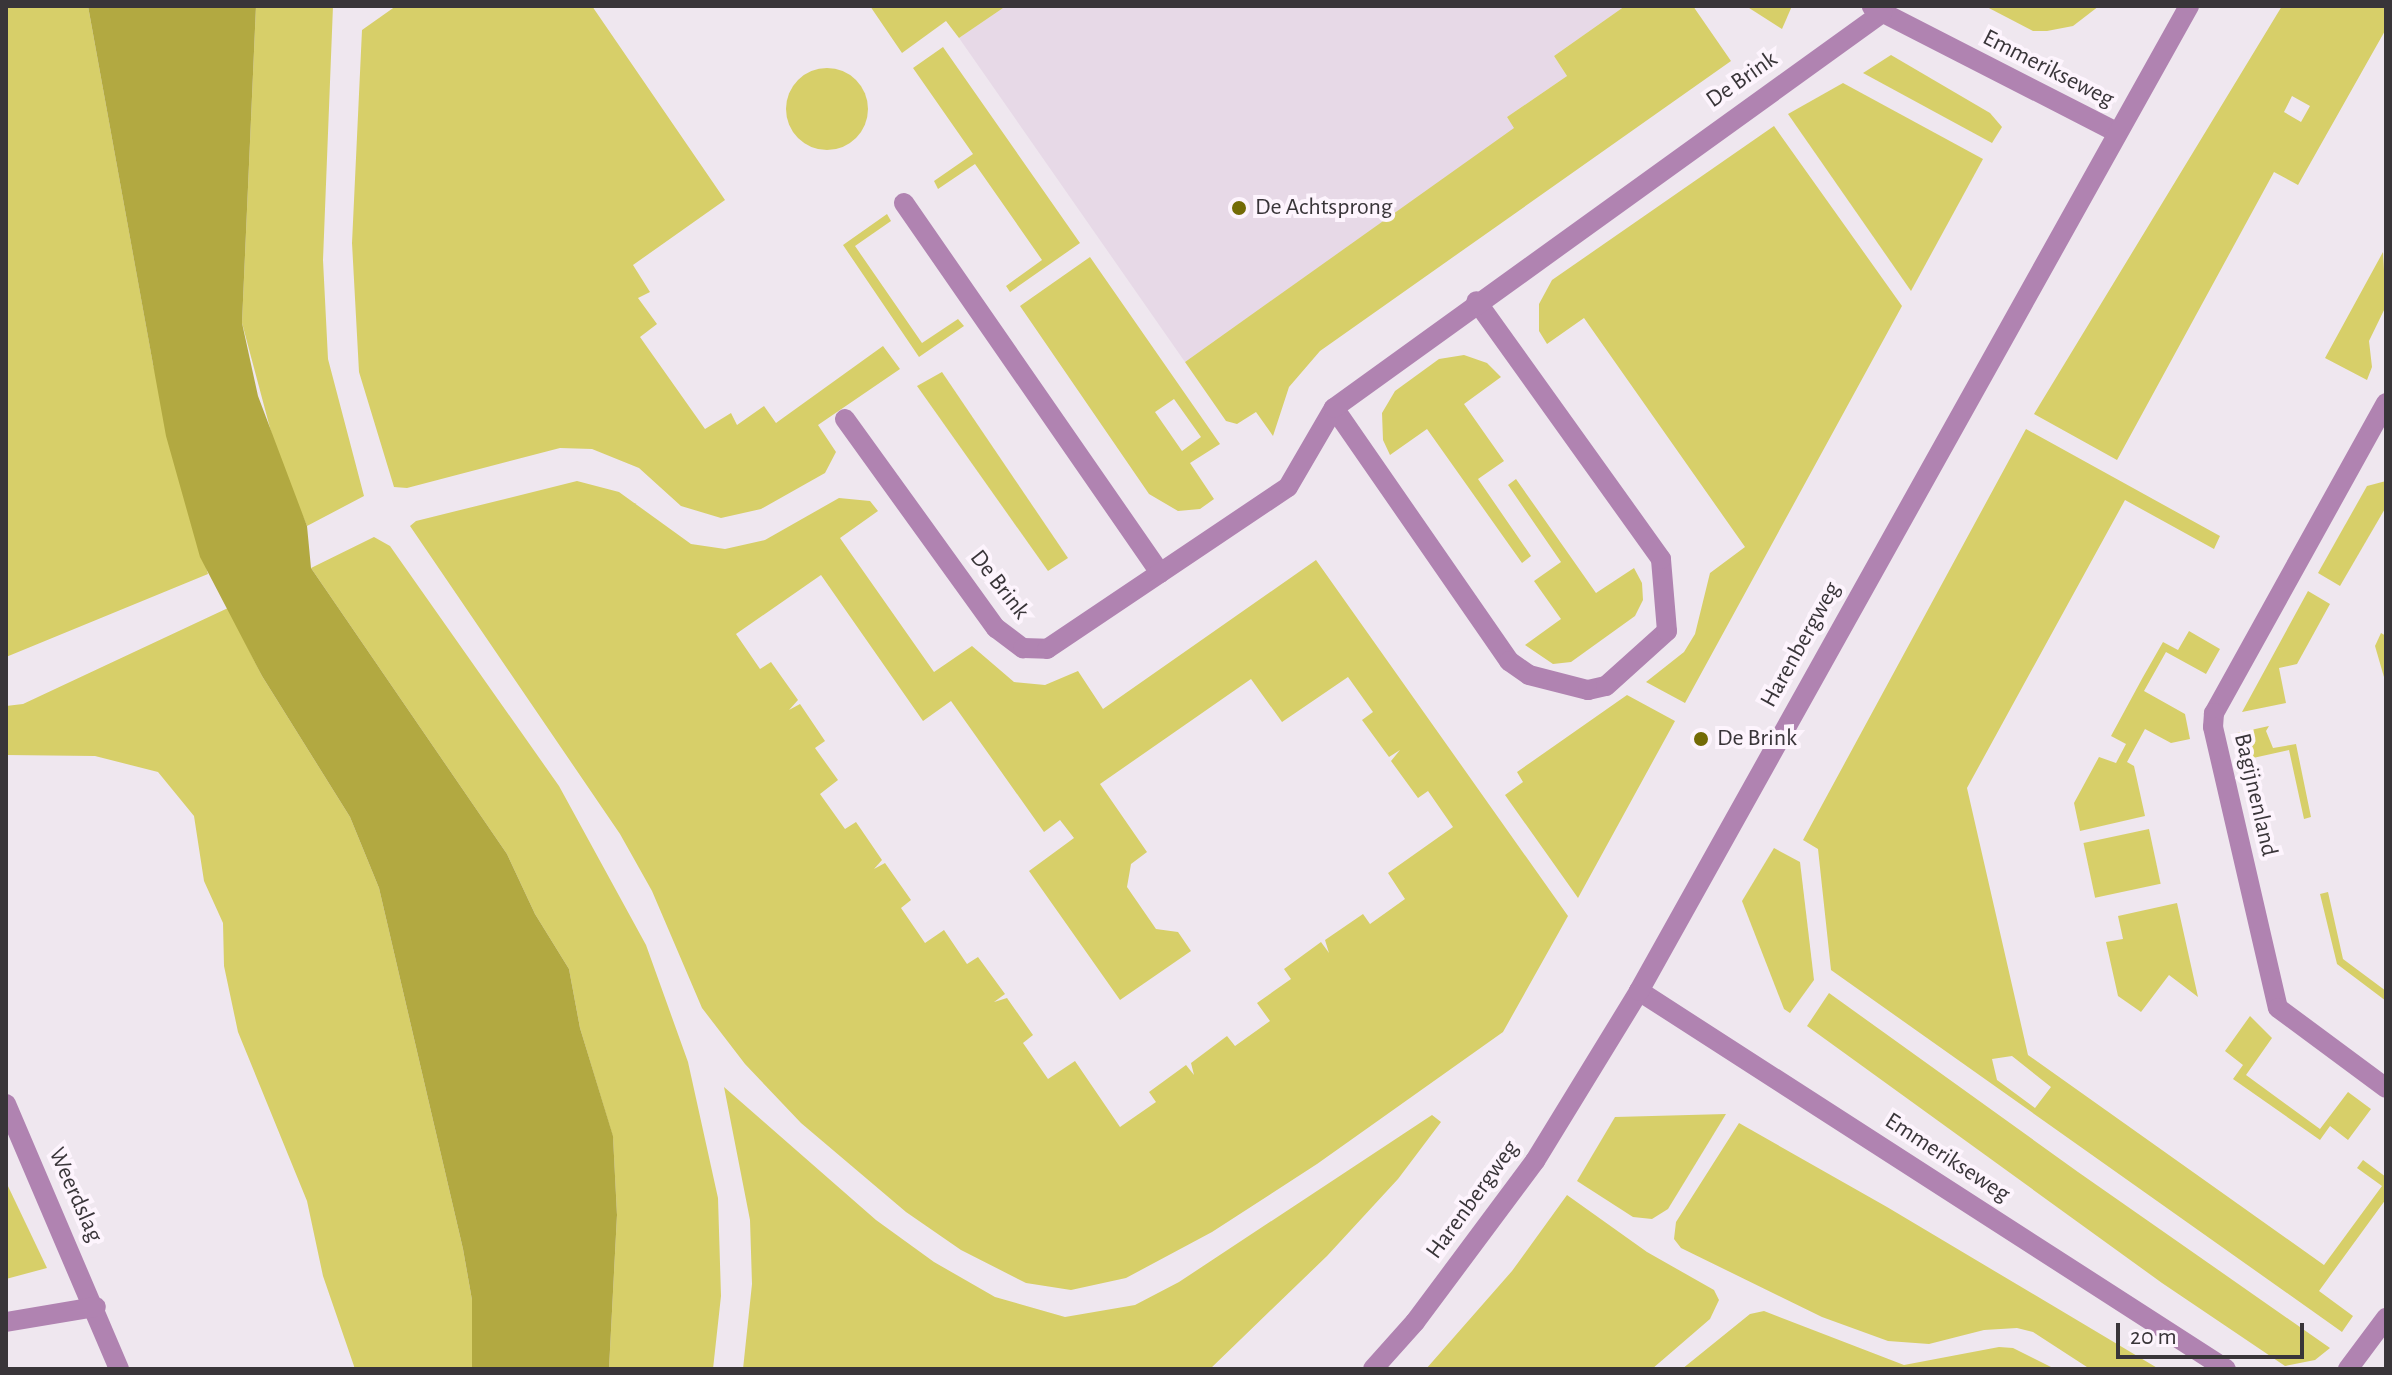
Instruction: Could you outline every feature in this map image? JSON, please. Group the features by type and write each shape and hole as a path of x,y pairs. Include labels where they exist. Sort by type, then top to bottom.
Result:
{"street":[{"name":"Harenbergweg","path":"1373,1369 1415,1322 1535,1161 1639,991 2189,6"},
{"name":"Emmerikseweg","path":"1876,10 2118,133"},
{"name":"De Brink","path":"845,419 996,628 1023,648 1047,649 1288,487 1334,408 1876,10"},
{"path":"904,203 1160,573"},
{"path":"1334,408 1518,670 1588,690 1599,690 1615,679 1667,631 1661,559 1476,301"},
{"name":"Bagijnenland","path":"2386,403 2214,713 2213,727 2278,1008 2386,1088"},
{"name":"Emmerikseweg","path":"1639,991 2226,1369"},
{"name":"Weerdslag","path":"6,1104 96,1307 119,1369"},
{"path":"6,1322 96,1307"},
{"path":"2348,1369 2386,1318"}],"shaded area":[{"path":"6,6 88,6 153,364 208,574 6,657"},
{"path":"88,6 256,6 242,323 258,396 307,526 311,568 507,854 535,914 569,969 580,1028 613,1136 617,1215 609,1369 472,1369 472,1300 463,1249 379,888 350,817 262,676 200,557 166,436"},
{"path":"256,6 333,6 323,260 328,359 364,496 307,526 278,458 242,323"},
{"path":"396,6 592,6 725,200 633,265 650,292 638,298 657,324 640,337 705,429 731,413 737,425 764,406 776,423 883,346 900,369 818,425 836,452 825,473 761,509 721,518 681,506 639,468 592,449 560,448 407,488 394,487 359,372 352,243 362,30"},
{"path":"870,6 1006,6 959,38 946,21 902,53"},
{"name":"De Achtsprong","path":"1006,6 1625,6 1554,56 1567,76 1507,117 1515,128 1185,362 959,38"},
{"path":"1625,6 1693,6 1731,61 1320,351 1289,387 1273,436 1256,412 1237,424 1226,421 1185,362 1514,128 1507,117 1567,76 1554,56"},
{"path":"1746,6 1792,6 1782,29"},
{"path":"1985,6 2099,6 2073,26 2033,31"},
{"path":"2282,6 2386,6 2386,29 2298,185 2274,172 2117,460 2034,414","holes":["2292,96 2310,106 2301,122 2284,112"]},
{"path":"943,47 1080,243 1010,292 1006,286 1042,260 975,164 938,189 934,181 973,154 913,68"},
{"path":"1891,55 1990,113 2002,127 1992,143 1863,73"},
{"path":"827,68 843,71 856,80 865,93 868,109 865,125 856,138 843,147 827,150 811,147 798,138 789,125 786,109 789,93 798,80 811,71"},
{"path":"1843,83 1983,159 1911,291 1788,114"},
{"path":"1774,126 1902,306 1685,703 1646,682 1684,652 1695,634 1710,573 1745,547 1584,318 1547,344 1539,331 1539,304 1552,280"},
{"path":"887,214 891,221 855,246 922,343 958,319 964,326 919,357 843,245"},
{"path":"2383,252 2386,306 2369,341 2372,367 2367,380 2325,358"},
{"path":"1090,257 1220,444 1190,463 1214,499 1200,509 1178,511 1149,494 1020,306","holes":["1174,399 1201,437 1182,451 1155,412"]},
{"path":"1464,355 1487,363 1501,377 1464,404 1504,461 1478,479 1531,556 1522,563 1427,429 1390,455 1383,440 1382,413 1395,391 1439,359"},
{"path":"942,372 1068,558 1048,571 917,386"},
{"path":"2026,429 2220,536 2214,549 2125,500 1967,788 2028,1055 2324,1265 2382,1186 2357,1168 2363,1160 2386,1177 2386,1199 2319,1291 2353,1316 2342,1332 1831,970 1818,849 1803,840","holes":["2012,1056 2051,1087 2035,1108 1997,1080 1992,1059"]},
{"path":"1516,479 1596,593 1634,568 1642,583 1643,600 1635,616 1571,662 1553,664 1525,645 1561,619 1534,581 1561,562 1508,485"},
{"path":"577,481 619,492 691,544 725,549 765,540 839,498 870,501 878,511 840,538 934,672 972,646 1014,682 1045,685 1078,671 1103,709 1316,560 1568,916 1503,1032 1317,1164 1212,1232 1126,1278 1071,1290 1026,1283 961,1250 906,1212 801,1123 745,1064 702,1008 652,891 620,834 410,526 416,521","holes":["821,575 923,721 951,701 1044,832 1060,820 1074,838 1029,871 1120,1000 1191,951 1178,932 1156,929 1127,887 1131,864 1147,852 1100,784 1251,679 1282,722 1348,677 1373,712 1362,720 1389,757 1400,750 1391,761 1418,798 1428,791 1453,827 1388,873 1405,899 1370,924 1363,914 1325,940 1329,953 1321,942 1284,969 1291,979 1257,1003 1270,1021 1235,1046 1227,1036 1191,1063 1194,1075 1186,1065 1149,1092 1156,1102 1120,1127 1075,1061 1048,1079 1023,1043 1033,1035 1007,998 994,1002 1005,994 978,957 967,964 944,930 925,943 901,908 911,900 885,863 874,869 882,860 856,822 845,829 820,794 838,780 815,748 825,741 800,704 789,710 798,700 771,662 760,669 736,634"]},
{"path":"2386,481 2386,507 2340,586 2318,573 2367,486"},
{"path":"374,537 390,546 559,786 646,945 688,1062 718,1198 721,1296 713,1369 609,1369 617,1215 613,1137 580,1028 569,969 535,914 507,854 311,568"},
{"path":"2308,591 2330,604 2297,664 2279,668 2286,703 2242,712"},
{"path":"228,608 262,676 350,817 379,888 463,1249 472,1300 472,1369 355,1369 323,1276 307,1201 238,1032 224,966 223,923 204,881 194,816 158,772 95,756 6,755 6,706 23,704"},
{"path":"2189,631 2220,649 2206,674 2166,652 2144,691 2185,714 2190,739 2171,743 2145,729 2127,762 2134,766 2145,816 2080,831 2074,803 2099,757 2116,763 2126,744 2111,736 2143,677 2163,642 2178,650"},
{"path":"2381,633 2386,636 2386,684 2375,646"},
{"path":"1627,695 1675,721 1578,898 1505,795 1523,782 1517,772"},
{"path":"2269,726 2266,731 2273,748 2296,744 2311,817 2304,819 2289,750 2244,760 2237,733"},
{"path":"2149,829 2161,884 2095,898 2083,843"},
{"path":"1774,848 1800,862 1814,980 1790,1013 1784,1009 1742,901"},
{"path":"2328,892 2343,959 2386,991 2386,1001 2337,964 2320,894"},
{"path":"2177,903 2198,997 2169,975 2141,1012 2118,996 2106,942 2123,939 2118,916"},
{"path":"1829,993 2330,1348 2315,1360 2285,1366 2162,1283 1807,1026"},
{"path":"2250,1016 2272,1038 2246,1075 2320,1129 2348,1092 2371,1109 2348,1140 2330,1126 2320,1140 2233,1079 2243,1065 2225,1051"},
{"path":"724,1087 876,1220 934,1262 995,1297 1065,1317 1135,1305 1179,1282 1432,1115 1441,1122 1398,1179 1327,1256 1210,1369 743,1369 752,1284 750,1220"},
{"path":"1726,1114 1668,1209 1652,1219 1633,1217 1577,1181 1615,1117"},
{"path":"1739,1123 2159,1369 2090,1369 2033,1332 2017,1328 1984,1330 1929,1344 1888,1341 1822,1317 1681,1248 1674,1239 1676,1222"},
{"path":"6,1182 47,1268 6,1279"},
{"path":"1567,1195 1647,1252 1714,1290 1719,1300 1710,1319 1652,1369 1426,1369 1512,1271"},
{"path":"1764,1311 1904,1365 1999,1347 2013,1348 2055,1369 1682,1369 1750,1314"}],"place":[{"name":"De Achtsprong","path":"1239,208"},
{"name":"De Brink","path":"1701,739"}]}
